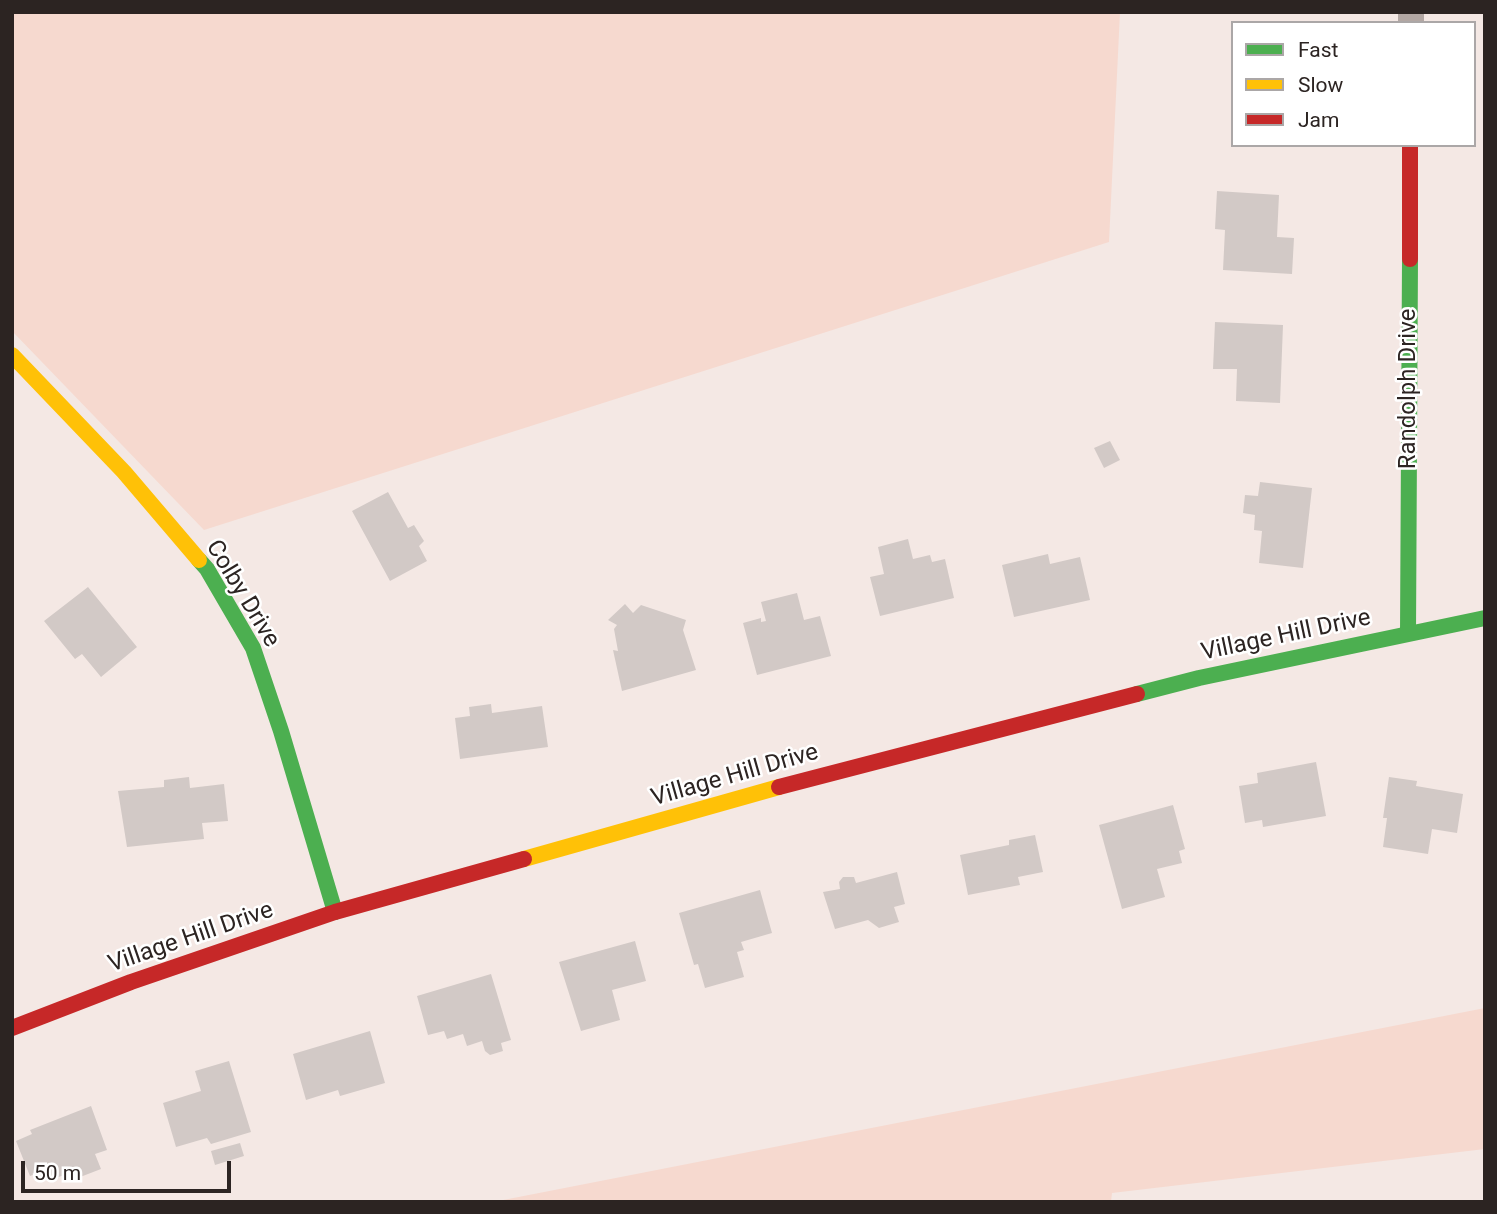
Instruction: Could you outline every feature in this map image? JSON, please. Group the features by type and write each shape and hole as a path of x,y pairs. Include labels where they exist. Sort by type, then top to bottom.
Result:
{"street":[{"name":"Randolph Drive","path":"1408,633 1410,147"},
{"name":"Colby Drive","path":"12,355 124,472 207,569 253,648 281,731 335,912"},
{"name":"Village Hill Drive","path":"12,1028 131,982 335,912 815,777 1199,678 1485,618"}],"shaded area":[{"path":"12,12 1120,12 1109,242 204,530 12,331"},
{"path":"1485,1008 1485,1149 1112,1193 1111,1202 493,1202"}],"building":[{"path":"1217,191 1279,195 1277,237 1294,238 1292,274 1223,270 1225,230 1215,229"},
{"path":"1215,322 1283,325 1280,403 1236,401 1237,369 1213,369"},
{"path":"1110,441 1120,460 1104,468 1094,448"},
{"path":"1260,482 1312,488 1303,568 1259,563 1262,531 1254,530 1255,515 1243,513 1245,495 1258,496"},
{"path":"388,492 408,528 414,525 424,541 419,546 427,561 390,581 352,511"},
{"path":"908,539 913,559 930,555 932,562 945,559 954,598 880,616 870,577 884,574 878,547"},
{"path":"1048,554 1050,564 1080,557 1090,600 1014,617 1002,565"},
{"path":"88,587 137,647 101,677 82,654 75,659 44,621"},
{"path":"797,593 804,620 820,616 831,656 757,675 743,623 761,618 761,622 766,621 761,602"},
{"path":"625,604 633,613 641,605 686,620 683,630 696,670 622,691 613,650 618,651 614,629 617,625 608,620"},
{"path":"491,704 492,713 542,706 548,747 460,759 455,718 470,716 469,707"},
{"path":"1316,762 1326,816 1263,827 1262,820 1245,823 1239,786 1258,783 1257,773"},
{"path":"189,777 190,788 224,784 228,821 202,823 204,839 127,847 118,791 164,787 164,780"},
{"path":"1389,777 1417,781 1416,786 1463,794 1457,833 1432,829 1428,854 1383,847 1387,818 1383,818"},
{"path":"1173,805 1185,849 1179,851 1182,863 1157,869 1165,897 1122,909 1099,825"},
{"path":"1035,835 1043,872 1018,877 1020,885 968,895 960,855 1009,845 1009,840"},
{"path":"897,872 905,904 894,907 899,922 879,928 868,920 835,929 823,892 840,889 839,882 843,877 854,877 856,883"},
{"path":"760,890 772,933 741,942 744,950 737,952 744,977 705,988 698,964 694,965 679,913"},
{"path":"635,941 646,981 612,990 620,1020 581,1031 559,962"},
{"path":"491,974 511,1040 501,1043 503,1051 490,1055 485,1051 482,1041 467,1046 463,1034 447,1039 444,1031 428,1035 417,996"},
{"path":"370,1031 385,1083 340,1096 338,1090 306,1100 293,1054"},
{"path":"229,1061 251,1132 211,1144 207,1138 176,1147 163,1103 201,1091 195,1071"},
{"path":"91,1106 107,1150 95,1154 101,1169 75,1179 72,1172 48,1181 45,1170 30,1176 16,1141 32,1134 30,1130"},
{"path":"240,1143 244,1156 215,1165 211,1151"}],"traffic: fast":[{"path":"1408,633 1410,259"},
{"path":"199,560 207,569 253,648 281,731 335,912"},
{"path":"1137,694 1199,678 1485,618"}],"traffic: slow":[{"path":"12,355 124,472 199,560"},
{"path":"524,859 779,787"}],"traffic: jam":[{"path":"1410,147 1410,259"},
{"path":"779,787 1137,694"},
{"path":"12,1028 131,982 335,912 524,859"}]}
